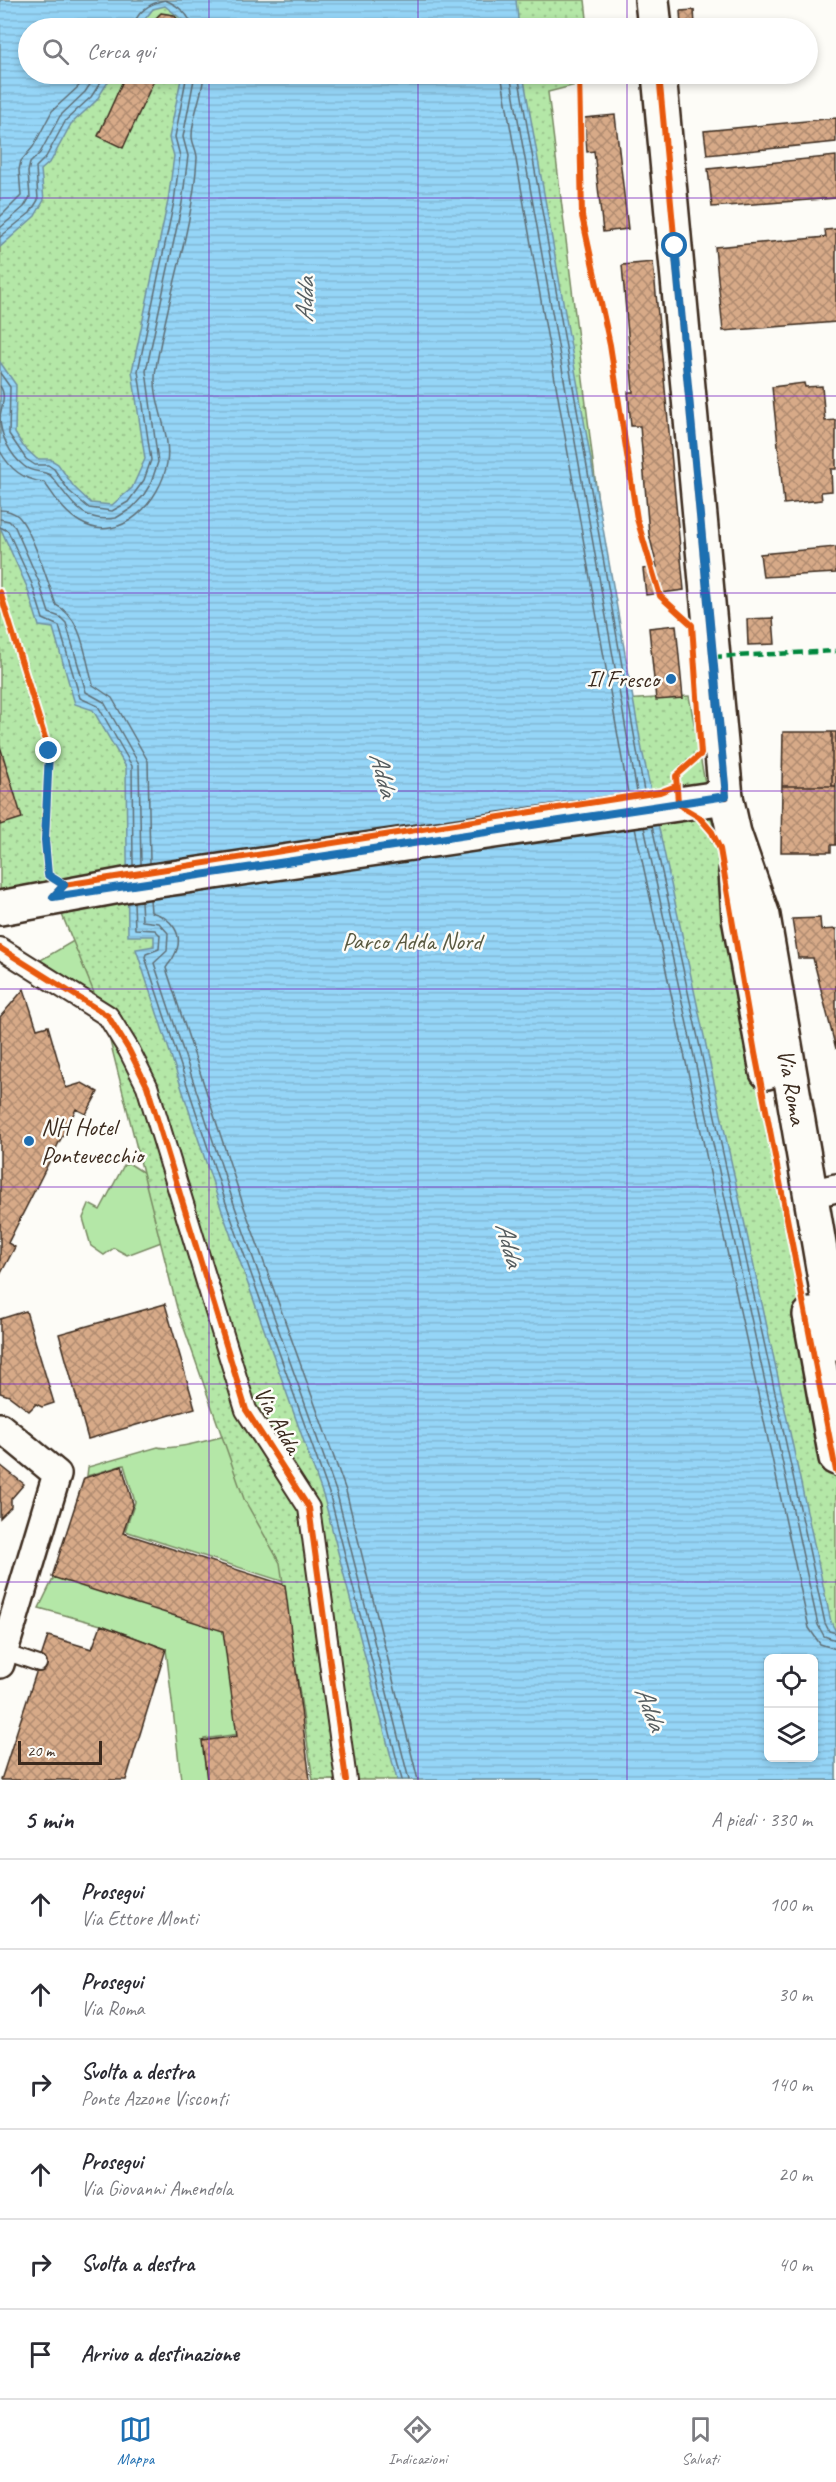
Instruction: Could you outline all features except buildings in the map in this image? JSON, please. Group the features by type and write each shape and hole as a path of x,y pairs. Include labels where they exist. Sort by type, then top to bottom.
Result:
{"main road":[{"path":"652,0 654,18"},
{"name":"Via Roma","path":"660,84 726,796 734,833 763,916 823,1191 836,1344"},
{"path":"4,910 125,885 726,796"},
{"name":"Via Roma","path":"734,833 739,918 836,1458"}],"street":[{"name":"Via Adda","path":"0,948 108,1016 147,1086 246,1410 309,1508 346,1780"},
{"path":"0,1427 57,1474 2,1658"}],"lane":[{"path":"2,1658 39,1664"}],"green space":[{"name":"Parco Adda Nord","path":"0,0 585,0 587,18 18,18 18,84 580,84 548,92 622,700 689,696 815,1382 836,1454 836,1780 313,1780 280,1563 244,1499 177,1308 104,1017 51,888 0,905"},
{"path":"108,921 138,1045 39,961"},
{"path":"130,1164 152,1178 164,1241 127,1255 114,1248 104,1255 91,1246 83,1218 89,1204 100,1210 124,1165"},
{"path":"253,1428 347,1780 313,1780 288,1583 125,1531 135,1502 124,1465 87,1476 88,1467 158,1447 190,1445"},
{"path":"55,1575 226,1629 239,1734 204,1739 210,1780 181,1780 166,1649 101,1625 39,1608"}],"water":[{"path":"0,0 516,0 518,18 180,18 165,6 153,9 146,18 18,18 18,84 107,84 96,101 71,124 51,161 41,170 44,200 35,216 0,247"},
{"name":"Parco Adda Nord","path":"180,84 525,84 642,750 831,1622 836,1632 836,1780 397,1780 324,1498 222,1211 136,949 154,946 154,936 128,936 126,767 93,710 75,704 53,628 39,626 27,587 0,527 0,362 16,385 15,433 23,446 37,459 50,459 58,464 74,487 91,503 112,505 132,488 145,459 132,371 168,201 174,156 169,138"}],"marked path":[{"path":"713,657 836,651"}],"cycle path":[{"path":"579,84 582,216 610,345 637,519 660,596 692,625 701,754 676,776 678,802 699,817 712,832 720,849 755,1053 836,1471"},
{"path":"660,84 726,797"},
{"path":"0,592 49,751 45,840 48,875 64,885"},
{"path":"53,897 64,885 660,792 676,786"},
{"path":"0,948 108,1016 147,1086 246,1410 309,1508 346,1780"}],"place":[{"name":"Il Fresco","path":"671,679"},
{"name":"NH Hotel Pontevecchio","path":"29,1141"}],"route":[{"path":"49,751 45,840 48,875 64,885 53,897 726,796 675,246"}],"water label":[{"name":"Adda","path":"304,300"},
{"name":"Adda","path":"384,774"},
{"name":"Adda","path":"510,1244"},
{"name":"Adda","path":"651,1708"}]}
